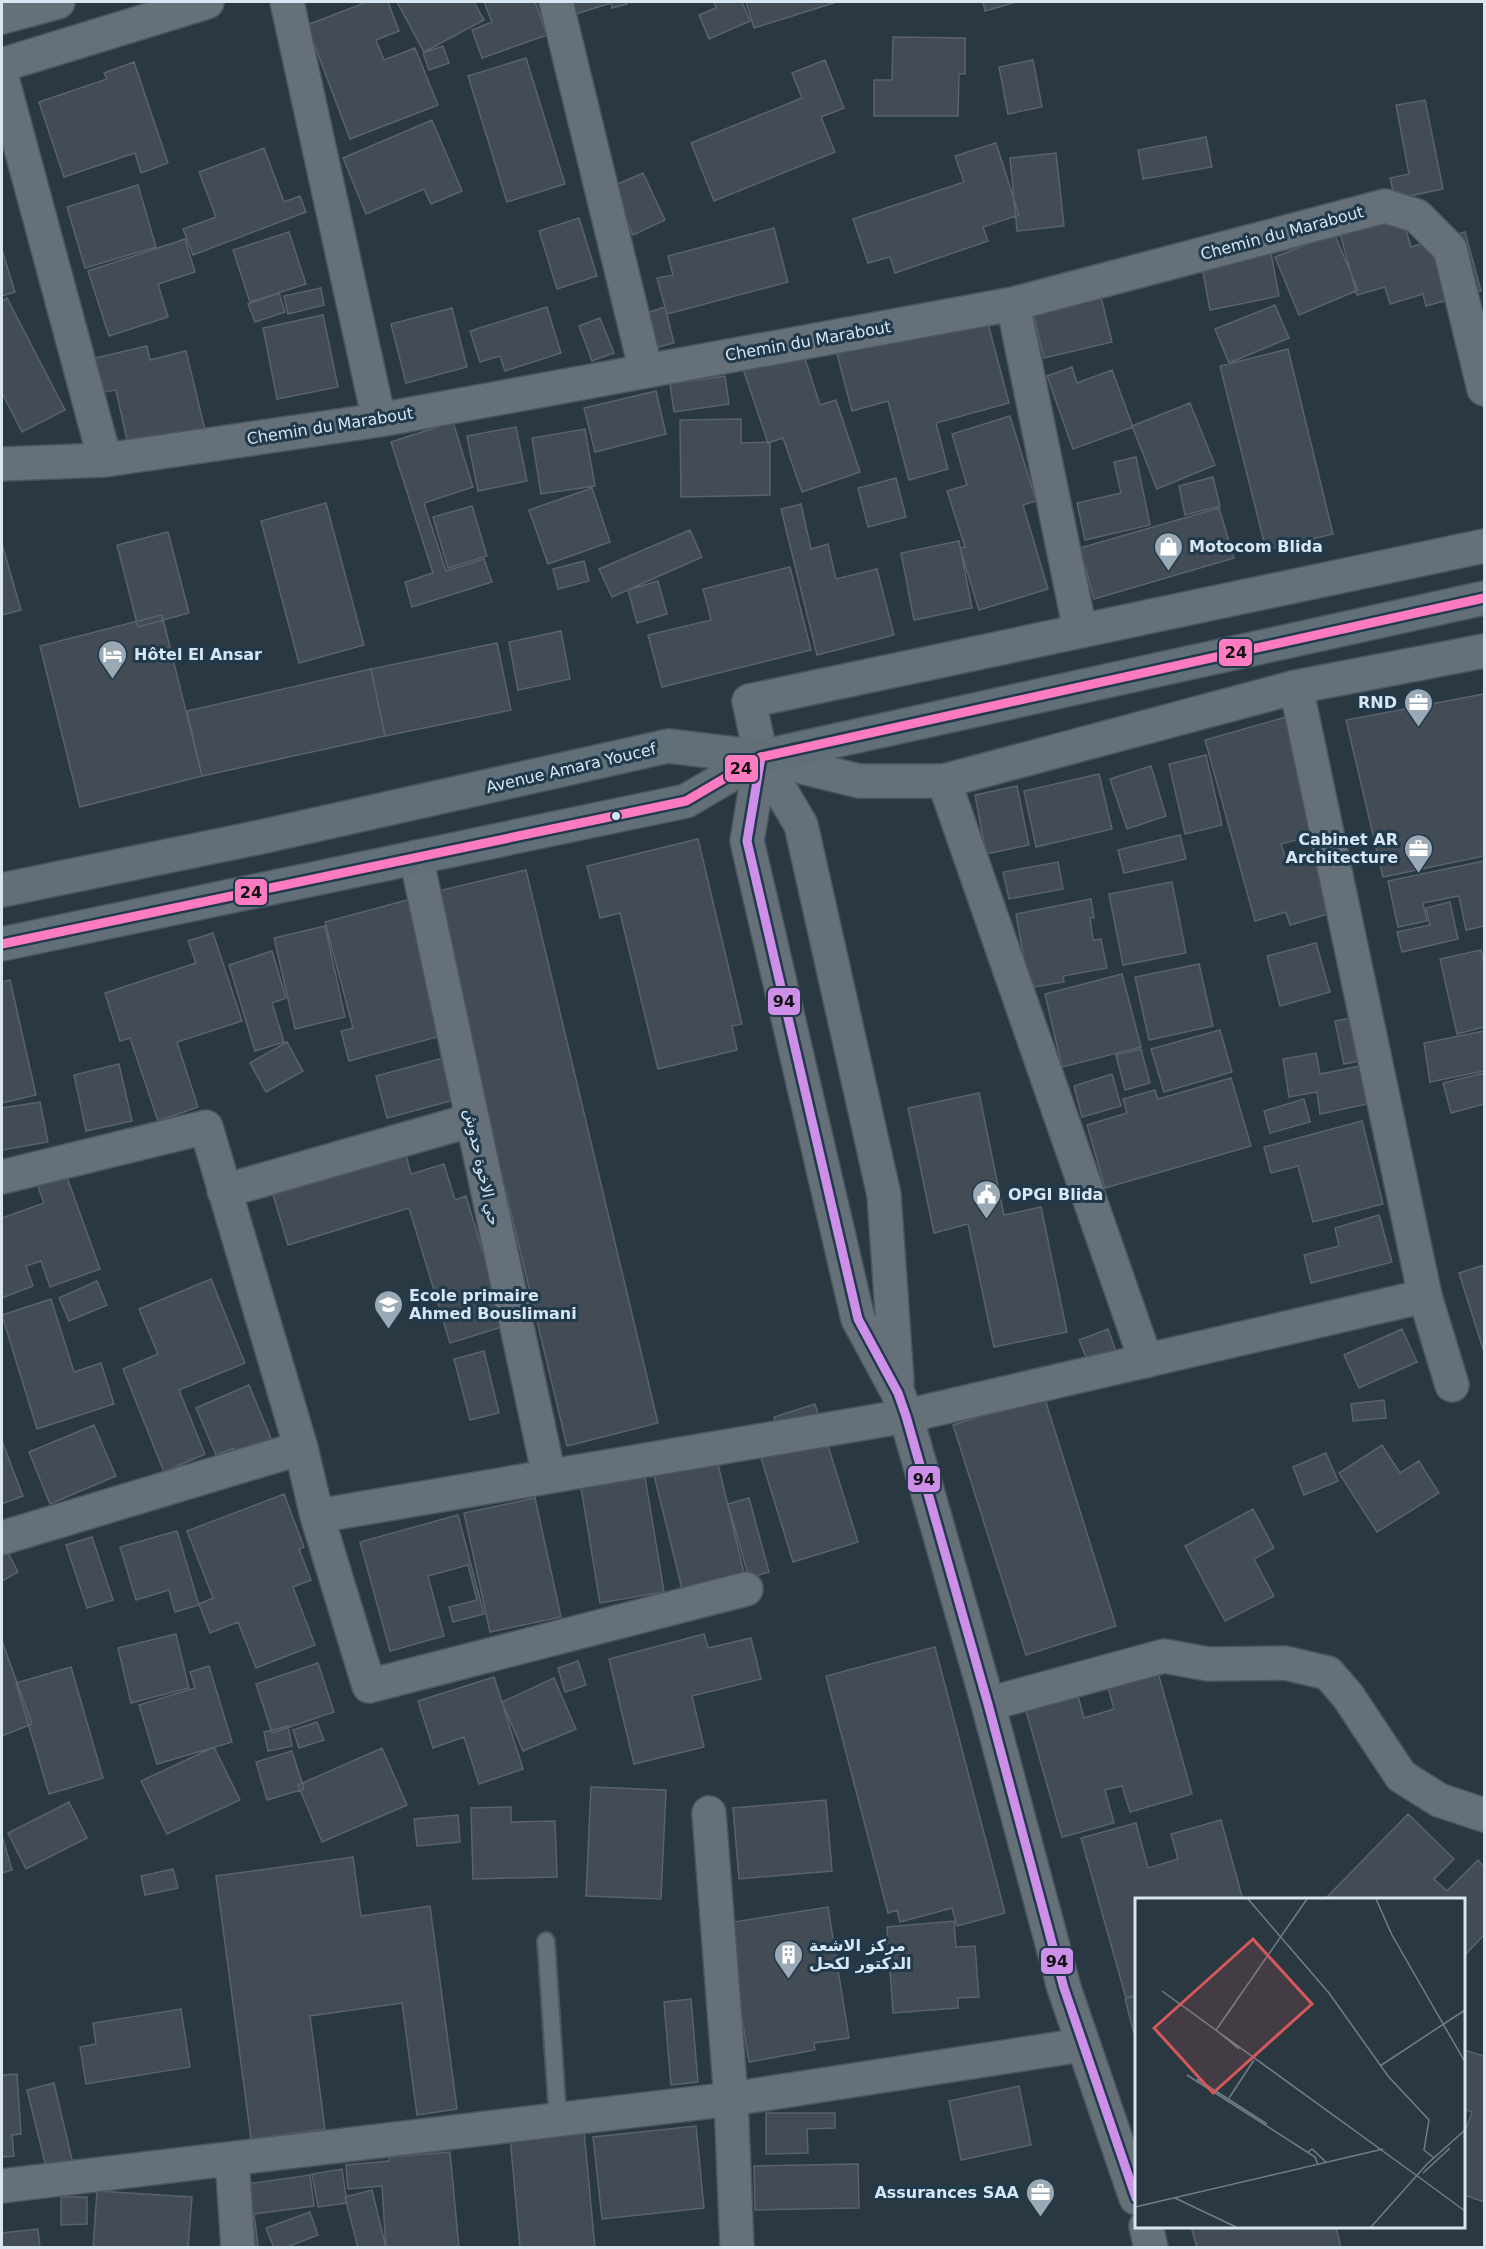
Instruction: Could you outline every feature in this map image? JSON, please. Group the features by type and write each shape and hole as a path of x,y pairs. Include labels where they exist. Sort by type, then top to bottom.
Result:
{"main road":[{"path":"2,944 686,801 761,757 1485,598"},
{"name":"Avenue Amara Youcef","path":"2,890 268,835 668,746 761,757"}],"street":[{"path":"2,17 58,2"},
{"path":"2,65 207,2"},
{"path":"287,2 379,420"},
{"path":"556,2 646,371"},
{"path":"2,78 105,460"},
{"name":"Chemin du Marabout","path":"2,465 105,460 379,420 1013,304 1385,206 1417,216 1450,249 1485,389"},
{"path":"1013,304 1080,630"},
{"path":"1135,2192 1082,2044 902,1404 885,1195 801,825 761,757 749,701 1485,546"},
{"path":"761,757 859,781 944,781 1296,687 1485,651"},
{"path":"1296,687 1425,1296 1452,1385"},
{"path":"761,757 747,841 858,1319 902,1404"},
{"path":"944,781 1146,1361"},
{"name":"حي الاخوة حدوش","path":"416,857 549,1476"},
{"path":"224,1191 472,1120"},
{"path":"2,1177 206,1127 301,1448 317,1516 369,1686 746,1589"},
{"path":"317,1516 549,1476 902,1404 1146,1361 1425,1296"},
{"path":"2,1538 301,1448"},
{"path":"988,1704 1164,1656 1208,1664 1286,1663 1328,1672 1348,1696 1401,1776 1439,1800 1485,1815"},
{"path":"709,1814 731,2099 737,2247"},
{"path":"2,2186 731,2099 1082,2044"},
{"path":"232,2159 238,2247"},
{"path":"1146,2228 1151,2247"}],"lane":[{"path":"546,1941 558,2120"}],"building":[{"path":"367,2 388,2 399,31 376,40 384,60 415,48 438,105 350,139 307,25"},
{"path":"397,2 474,2 484,20 424,52"},
{"path":"484,2 535,2 547,35 482,58 472,30 492,22"},
{"path":"564,2 626,2 627,4 612,8 611,3 569,16"},
{"path":"714,2 742,2 750,21 709,39 699,15 716,8"},
{"path":"746,2 837,2 754,28"},
{"path":"983,2 1016,2 985,11"},
{"path":"893,37 965,38 965,74 959,74 958,116 874,116 874,80 892,80"},
{"path":"443,46 449,63 429,70 423,53"},
{"path":"526,58 565,184 507,202 468,76"},
{"path":"825,60 844,108 821,117 835,152 714,201 691,143 802,98 792,73"},
{"path":"1033,60 1042,107 1008,114 999,67"},
{"path":"134,62 168,163 141,173 135,153 64,177 39,102 107,79 104,73"},
{"path":"1425,100 1443,189 1395,199 1390,178 1409,174 1396,105"},
{"path":"432,120 462,191 431,204 424,189 366,214 343,158"},
{"path":"1206,137 1212,167 1143,179 1138,150"},
{"path":"996,143 1019,215 983,227 988,241 895,273 890,257 868,263 853,219 964,182 955,156"},
{"path":"264,148 284,202 300,196 306,212 193,255 183,229 216,217 199,172"},
{"path":"1056,153 1064,226 1017,231 1010,158"},
{"path":"643,173 665,220 633,235 611,187"},
{"path":"138,185 156,247 85,268 67,207"},
{"path":"1401,213 1411,247 1465,232 1481,291 1426,306 1423,294 1390,304 1385,287 1357,295 1339,230"},
{"path":"579,218 597,276 557,289 539,231"},
{"path":"774,228 788,282 667,314 657,278 673,275 668,256"},
{"path":"289,232 306,284 250,302 233,250"},
{"path":"1334,233 1358,290 1299,315 1275,257"},
{"path":"185,239 195,272 158,284 168,317 109,336 88,271"},
{"path":"2,250 15,292 2,296"},
{"path":"1271,253 1279,296 1210,310 1202,267"},
{"path":"1095,272 1112,342 1044,358 1027,289"},
{"path":"321,288 324,305 288,314 284,296"},
{"path":"279,293 285,312 255,322 248,304"},
{"path":"7,298 65,410 22,432 2,393 2,301"},
{"path":"1275,305 1289,338 1229,363 1215,329"},
{"path":"547,307 561,353 505,371 500,356 480,362 470,331"},
{"path":"665,307 674,343 654,348 646,313"},
{"path":"452,308 467,367 406,383 391,324"},
{"path":"985,312 1009,403 936,423 948,469 909,480 888,401 852,411 837,354"},
{"path":"323,315 338,387 277,399 263,328"},
{"path":"600,318 614,353 592,361 579,326"},
{"path":"799,340 820,405 836,400 860,472 802,492 783,438 768,443 740,360"},
{"path":"147,346 150,360 186,351 205,430 129,449 116,390 103,392 95,358"},
{"path":"1288,349 1333,534 1266,550 1220,366"},
{"path":"1072,367 1077,383 1112,370 1133,427 1073,449 1047,376"},
{"path":"725,376 729,404 674,412 670,384"},
{"path":"656,391 666,434 595,452 584,408"},
{"path":"1190,403 1215,465 1157,489 1132,426"},
{"path":"1010,416 1036,501 1023,505 1048,589 979,610 960,548 965,547 947,491 967,485 952,434"},
{"path":"741,419 741,443 770,442 770,495 681,497 680,420"},
{"path":"453,422 473,487 424,503 446,571 484,559 492,582 412,607 405,582 433,573 391,442"},
{"path":"516,427 527,481 478,491 467,436"},
{"path":"585,429 595,486 541,494 532,438"},
{"path":"1136,457 1150,525 1085,540 1077,503 1121,493 1114,462"},
{"path":"1213,477 1220,506 1185,515 1179,486"},
{"path":"896,478 906,517 868,527 858,488"},
{"path":"592,488 610,542 548,564 529,510"},
{"path":"326,503 364,645 299,663 261,521"},
{"path":"801,504 811,549 828,544 836,579 877,569 894,635 817,655 781,509"},
{"path":"472,506 487,556 448,568 433,517"},
{"path":"1219,508 1234,558 1094,599 1080,548"},
{"path":"690,530 702,557 612,597 599,569"},
{"path":"168,532 189,613 138,627 117,545"},
{"path":"959,541 972,608 914,620 901,553"},
{"path":"2,544 21,610 2,615"},
{"path":"584,561 589,581 558,589 553,569"},
{"path":"790,567 811,650 662,687 648,635 711,620 703,589"},
{"path":"658,581 667,614 637,623 628,590"},
{"name":"Hôtel El Ansar","path":"162,615 202,776 80,807 40,646"},
{"path":"561,631 570,679 518,690 509,642"},
{"path":"497,643 511,710 385,736 371,669"},
{"path":"371,669 385,736 202,776 187,711"},
{"path":"1484,694 1484,856 1383,877 1346,720"},
{"path":"1286,717 1318,834 1281,844 1287,862 1319,853 1335,912 1290,925 1286,912 1255,921 1205,740"},
{"path":"1206,755 1222,825 1185,834 1169,764"},
{"path":"1151,766 1166,816 1127,829 1110,779"},
{"path":"1099,774 1112,829 1036,847 1024,791"},
{"path":"1017,786 1029,845 986,854 975,795"},
{"path":"1180,835 1186,859 1124,873 1118,850"},
{"path":"698,839 742,1024 732,1026 737,1050 658,1069 620,913 600,918 587,866"},
{"path":"1484,861 1484,926 1466,930 1459,896 1423,903 1427,921 1398,927 1388,881"},
{"path":"1058,862 1063,889 1009,899 1003,872"},
{"path":"526,870 658,1423 567,1446 434,892"},
{"path":"1172,882 1186,953 1123,965 1109,894"},
{"path":"411,899 448,1034 349,1061 341,1031 353,1028 325,922"},
{"path":"1091,899 1094,918 1090,918 1093,940 1101,939 1107,968 1063,976 1064,982 1029,988 1016,914"},
{"path":"1450,902 1458,939 1402,952 1397,932 1430,925 1426,908"},
{"path":"325,926 345,1017 295,1029 274,938"},
{"path":"213,933 242,1021 177,1042 198,1107 158,1121 130,1038 120,1041 105,993 196,963 188,941"},
{"path":"1316,943 1330,992 1280,1006 1267,956"},
{"path":"1481,950 1484,964 1484,1027 1457,1034 1440,959"},
{"path":"272,951 286,998 272,1003 284,1042 255,1051 229,965"},
{"path":"1199,964 1213,1026 1149,1040 1135,977"},
{"path":"1122,974 1141,1047 1062,1067 1045,994"},
{"path":"10,980 36,1095 2,1103 2,982"},
{"path":"1355,1017 1364,1060 1344,1064 1335,1021"},
{"path":"1220,1030 1232,1072 1164,1092 1151,1049"},
{"path":"1484,1031 1484,1071 1430,1082 1424,1043"},
{"path":"287,1042 303,1071 266,1092 250,1063"},
{"path":"1141,1049 1150,1083 1125,1090 1116,1055"},
{"path":"1316,1053 1320,1074 1365,1065 1372,1103 1320,1114 1317,1092 1289,1097 1283,1059"},
{"path":"447,1057 458,1099 387,1118 376,1076"},
{"path":"119,1064 132,1121 86,1131 74,1075"},
{"path":"1484,1073 1484,1104 1451,1113 1443,1083"},
{"path":"1112,1074 1121,1106 1082,1117 1074,1086"},
{"path":"1231,1078 1251,1146 1105,1188 1087,1125 1127,1113 1123,1099 1155,1090 1158,1099"},
{"name":"OPGI Blida","path":"979,1093 1004,1215 1041,1207 1067,1332 994,1347 968,1224 934,1233 908,1108"},
{"path":"1304,1099 1310,1122 1270,1133 1264,1111"},
{"path":"40,1102 48,1142 2,1150 2,1108"},
{"path":"1362,1121 1383,1204 1313,1222 1298,1166 1271,1173 1264,1147"},
{"path":"404,1147 411,1174 444,1164 455,1200 466,1196 505,1326 450,1343 409,1208 288,1245 271,1188"},
{"path":"63,1166 100,1269 50,1287 41,1261 26,1266 33,1286 2,1298 2,1218 44,1203 34,1176"},
{"path":"1379,1215 1392,1262 1311,1283 1304,1255 1339,1246 1335,1228"},
{"path":"1484,1265 1484,1352 1459,1273"},
{"path":"211,1279 245,1363 179,1390 205,1454 164,1472 123,1369 158,1354 139,1309"},
{"path":"97,1281 107,1305 69,1321 59,1298"},
{"path":"51,1299 74,1372 101,1363 114,1404 37,1429 2,1315"},
{"path":"1108,1329 1117,1354 1089,1365 1079,1340"},
{"path":"1402,1329 1417,1362 1359,1388 1344,1355"},
{"path":"484,1351 499,1413 470,1420 454,1359"},
{"path":"249,1385 275,1448 240,1463 234,1448 216,1455 196,1408"},
{"path":"1044,1396 1116,1626 1026,1655 953,1425"},
{"path":"1384,1400 1386,1418 1353,1421 1351,1404"},
{"path":"815,1404 858,1542 793,1562 755,1438 778,1431 774,1417"},
{"path":"94,1425 116,1476 50,1504 29,1452"},
{"path":"2,1441 23,1496 2,1504"},
{"path":"1382,1445 1400,1473 1419,1461 1439,1493 1377,1532 1339,1473"},
{"path":"1326,1453 1338,1481 1304,1495 1293,1467"},
{"path":"717,1460 745,1577 683,1593 654,1475"},
{"path":"645,1477 664,1592 600,1603 581,1488"},
{"path":"284,1494 304,1547 299,1549 311,1580 293,1587 315,1645 256,1668 238,1622 210,1633 199,1604 213,1598 187,1531"},
{"path":"535,1498 561,1617 490,1632 464,1513"},
{"path":"749,1498 769,1572 749,1578 728,1504"},
{"path":"1253,1509 1274,1548 1254,1559 1274,1596 1225,1621 1185,1546"},
{"path":"458,1515 484,1614 453,1622 449,1607 477,1600 468,1565 428,1576 444,1636 390,1651 360,1542"},
{"path":"177,1531 199,1605 175,1612 169,1590 136,1600 120,1547"},
{"path":"92,1537 113,1600 87,1608 66,1545"},
{"path":"7,1551 18,1572 2,1581 2,1553"},
{"path":"176,1634 189,1688 131,1703 118,1648"},
{"path":"704,1634 708,1648 751,1638 761,1679 692,1696 704,1747 634,1764 609,1659"},
{"path":"2,1641 32,1724 2,1736"},
{"path":"935,1647 1005,1913 957,1926 952,1908 900,1922 897,1910 888,1913 826,1676"},
{"path":"578,1661 586,1685 565,1692 558,1668"},
{"path":"318,1663 334,1712 272,1733 256,1684"},
{"path":"209,1666 232,1742 157,1764 139,1705 195,1688 190,1672"},
{"path":"71,1667 103,1778 49,1794 16,1683"},
{"path":"1157,1669 1192,1794 1130,1812 1122,1786 1105,1790 1114,1823 1062,1837 1024,1704 1076,1689 1084,1718 1114,1709 1107,1684"},
{"path":"494,1677 523,1769 479,1784 464,1737 433,1748 418,1701"},
{"path":"554,1678 576,1729 523,1751 502,1702"},
{"path":"317,1722 324,1740 299,1748 293,1730"},
{"path":"288,1726 292,1746 268,1751 264,1732"},
{"path":"214,1747 240,1800 167,1834 141,1781"},
{"path":"382,1748 407,1805 322,1842 298,1785"},
{"path":"292,1751 304,1789 267,1800 256,1762"},
{"path":"591,1787 666,1790 661,1899 586,1896"},
{"path":"826,1800 832,1871 739,1879 733,1808"},
{"path":"69,1802 87,1838 26,1869 8,1833"},
{"path":"511,1807 511,1822 555,1821 557,1877 473,1879 471,1808"},
{"path":"1408,1814 1454,1859 1434,1879 1447,1891 1478,1860 1484,1867 1484,1935 1465,1955 1465,1898 1326,1898"},
{"path":"458,1815 460,1842 417,1846 414,1819"},
{"path":"1221,1820 1242,1898 1135,1898 1135,1995 1126,1998 1081,1838 1136,1823 1148,1868 1178,1859 1171,1834"},
{"path":"2,1836 12,1870 2,1873"},
{"path":"353,1857 361,1916 430,1906 457,2109 417,2115 402,2003 310,2016 325,2129 251,2139 216,1876"},
{"path":"173,1869 178,1888 145,1895 141,1876"},
{"name":"مركز الاشعة الدكتور لكحل","path":"828,1907 849,2038 814,2043 815,2050 749,2062 727,1923"},
{"path":"954,1921 956,1947 975,1946 979,1997 958,1998 958,2008 893,2013 887,1927"},
{"path":"1135,1996 1135,2037 1125,1999"},
{"path":"691,1999 698,2082 671,2085 664,2002"},
{"path":"181,2009 190,2067 86,2084 80,2047 96,2044 93,2023"},
{"path":"1465,2050 1484,2056 1484,2202 1465,2195 1465,2128 1472,2112 1465,2109"},
{"path":"17,2074 21,2134 12,2135 14,2156 2,2157 2,2075"},
{"path":"54,2083 73,2164 47,2171 27,2090"},
{"path":"1019,2086 1031,2145 961,2160 949,2101"},
{"path":"766,2113 835,2113 835,2128 807,2129 808,2153 766,2154"},
{"path":"696,2126 704,2208 602,2219 593,2137"},
{"path":"584,2131 595,2248 520,2248 510,2137"},
{"path":"450,2152 459,2248 386,2248 382,2186 348,2189 346,2165 389,2161 389,2157"},
{"path":"858,2164 859,2208 755,2210 754,2166"},
{"path":"342,2169 347,2203 318,2207 312,2174"},
{"path":"310,2175 314,2206 254,2214 258,2245 240,2248 232,2186"},
{"path":"372,2190 386,2248 358,2248 345,2197"},
{"path":"97,2191 192,2197 188,2248 93,2248"},
{"path":"61,2197 87,2197 87,2224 61,2225"},
{"path":"310,2212 318,2235 284,2248 274,2248 266,2228"},
{"path":"1192,2228 1336,2228 1341,2248 1197,2248"},
{"path":"38,2229 40,2248 2,2248 2,2233"}],"transit line":[{"name":"24","path":"2,944 686,801 761,757 1484,598"},
{"name":"94","path":"761,757 747,841 858,1319 898,1393 906,1416 988,1704 1064,1988 1135,2195"}],"place":[{"name":"Motocom Blida","path":"1168,572"},
{"name":"Hôtel El Ansar","path":"113,680"},
{"name":"RND","path":"1418,728"},
{"name":"Cabinet AR Architecture","path":"1419,874"},
{"name":"OPGI Blida","path":"987,1220"},
{"name":"Ecole primaire Ahmed Bouslimani","path":"388,1330"},
{"name":"مركز الاشعة الدكتور لكحل","path":"788,1980"},
{"name":"Assurances SAA","path":"1040,2218"}]}
